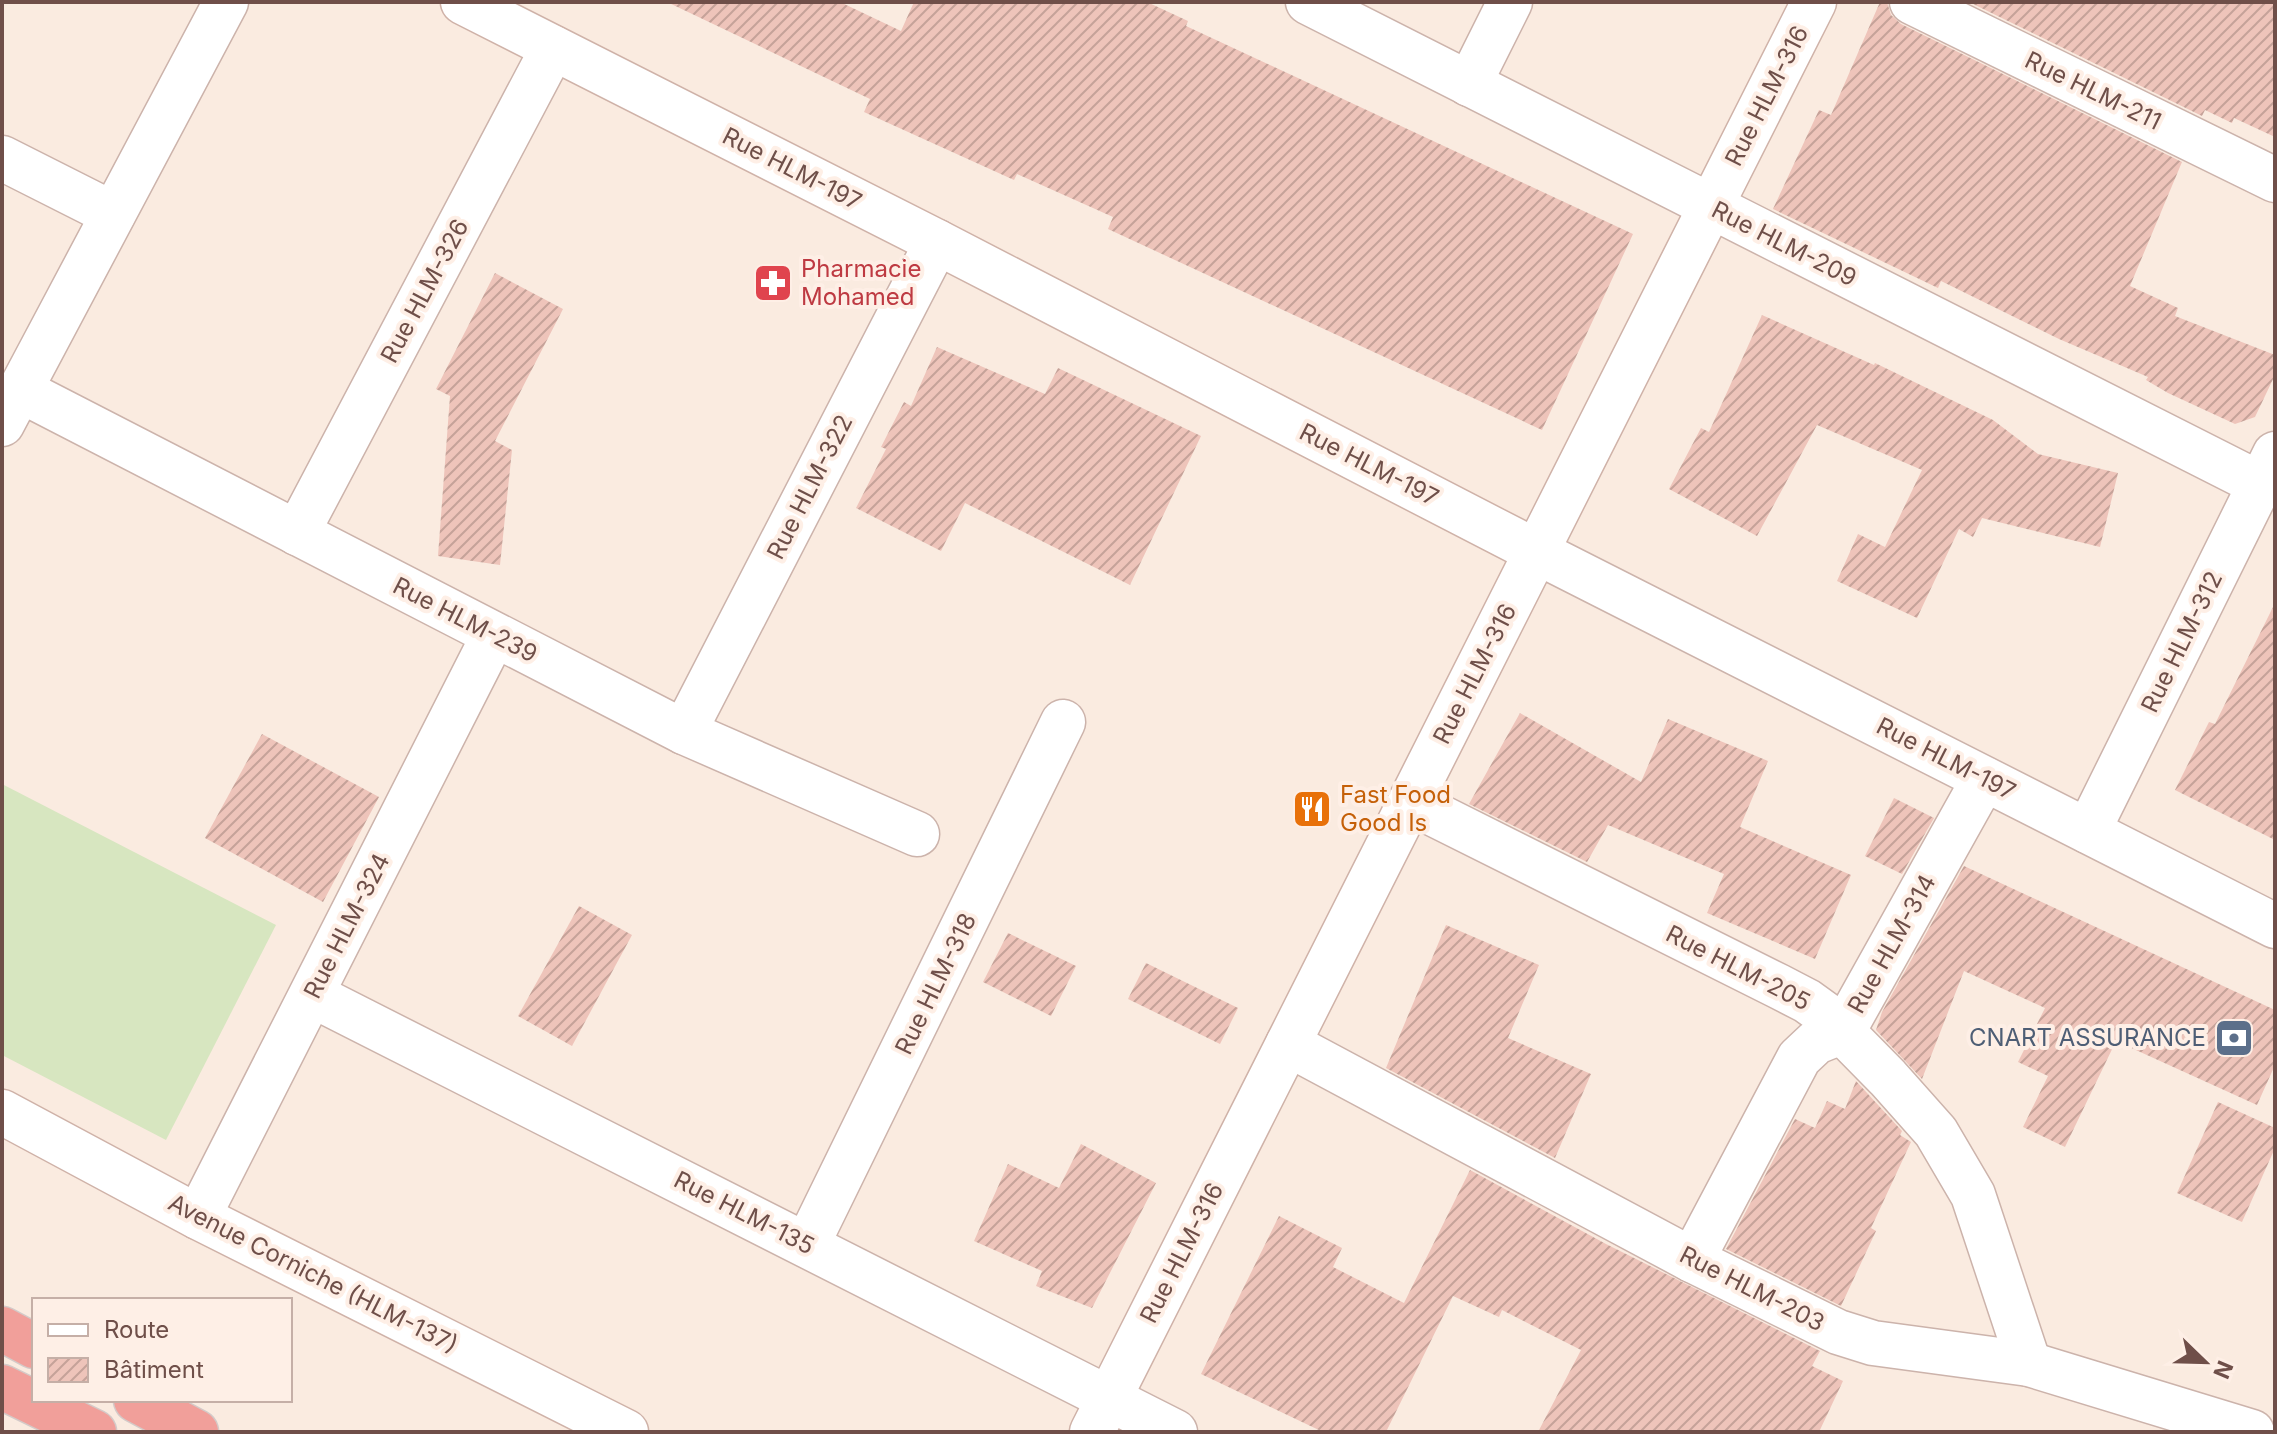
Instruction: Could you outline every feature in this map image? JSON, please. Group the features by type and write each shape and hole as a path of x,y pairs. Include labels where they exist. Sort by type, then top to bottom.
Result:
{"highway":[{"path":"2,1329 32,1345"},
{"path":"2,1387 32,1402"},
{"path":"33,1402 94,1432"},
{"path":"140,1402 196,1432"}],"street":[{"path":"11,407 226,2"},
{"name":"Rue HLM-197","path":"463,2 2275,926"},
{"name":"Rue HLM-209","path":"1308,2 1710,207 2268,469"},
{"path":"1469,84 1510,2"},
{"name":"Rue HLM-316","path":"1100,1415 1814,2"},
{"name":"Rue HLM-211","path":"1912,2 2275,180"},
{"name":"Rue HLM-326","path":"297,533 553,48"},
{"path":"2,158 113,214"},
{"name":"Rue HLM-322","path":"684,732 937,242"},
{"name":"Rue HLM-239","path":"11,407 297,533 684,732 917,834"},
{"name":"Rue HLM-312","path":"2088,831 2268,469"},
{"name":"Rue HLM-324","path":"198,1217 494,635"},
{"name":"Rue HLM-318","path":"807,1245 1063,722"},
{"name":"Rue HLM-314","path":"1692,1260 1799,1058 1816,1042 1841,1032 1984,779"},
{"name":"Rue HLM-205","path":"1410,802 1807,1001 1825,1014 1936,1132 1973,1195 2029,1364"},
{"name":"Rue HLM-135","path":"312,995 807,1245 1100,1415 1175,1432"},
{"name":"Rue HLM-203","path":"1288,1044 1692,1260 1838,1332 1873,1343 1936,1354 2029,1364 2252,1432"},
{"name":"Avenue Corniche (HLM-137)","path":"2,1112 198,1217 626,1432"}],"green space":[{"path":"2,784 276,925 166,1140 2,1055"}],"building":[{"path":"667,2 840,2 901,31 914,2 1147,2 1188,21 1186,26 1633,234 1542,430 1108,229 1113,217 1017,174 1014,180 864,112 870,99"},
{"path":"1880,2 1887,2 1891,15 1901,24 2182,162 2130,286 2178,308 2175,316 2275,355 2275,375 2255,417 2235,424 2168,393 2146,380 2148,377 2059,339 1941,281 1938,288 1773,209 1819,110 1831,115"},
{"path":"1969,2 2275,2 2275,137 2234,118 2232,123 2205,110 2202,116"},
{"path":"495,273 563,309 495,441 512,450 500,565 438,556 450,396 436,389"},
{"path":"1762,315 1875,363 1993,420 2038,454 2118,473 2100,547 1982,518 1973,537 1959,529 1917,618 1837,581 1858,534 1885,547 1922,470 1817,425 1757,536 1669,489 1701,428 1709,432"},
{"path":"937,347 1045,394 1058,368 1201,436 1130,585 965,503 941,551 856,508 886,449 881,447 904,402 911,406"},
{"path":"2275,603 2275,840 2175,790 2209,722 2215,724"},
{"path":"1520,713 1641,782 1668,719 1768,761 1740,827 1851,875 1815,959 1707,913 1724,874 1608,825 1587,862 1469,804"},
{"path":"262,734 379,797 323,902 205,838"},
{"path":"1894,798 1934,818 1902,874 1865,856"},
{"path":"1964,866 2275,1010 2275,1065 2257,1105 2116,1041 2065,1147 2023,1127 2048,1076 2018,1062 2045,1008 1964,971 1922,1079 1876,1030 1882,1012"},
{"path":"579,906 632,935 572,1046 518,1016"},
{"path":"1446,925 1539,965 1508,1038 1591,1074 1555,1158 1386,1068"},
{"path":"1008,933 1076,966 1051,1016 983,982"},
{"path":"1146,963 1238,1008 1220,1044 1128,999"},
{"path":"1856,1081 1902,1131 1900,1135 1911,1142 1871,1228 1876,1231 1841,1306 1726,1249 1795,1119 1815,1128 1827,1101 1845,1109"},
{"path":"2218,1102 2275,1128 2275,1148 2242,1222 2177,1193"},
{"path":"1081,1144 1156,1183 1092,1308 1036,1286 1042,1271 974,1241 1008,1164 1059,1188"},
{"path":"1470,1170 1606,1244 1820,1351 1812,1366 1843,1381 1819,1432 1538,1432 1581,1350 1502,1310 1499,1317 1453,1296 1386,1432 1323,1432 1201,1374 1279,1216 1342,1248 1333,1267 1404,1303"}],"place":[{"name":"Pharmacie Mohamed","path":"773,283"},
{"name":"Fast Food Good Is","path":"1312,809"},
{"name":"CNART ASSURANCE","path":"2234,1038"}]}
